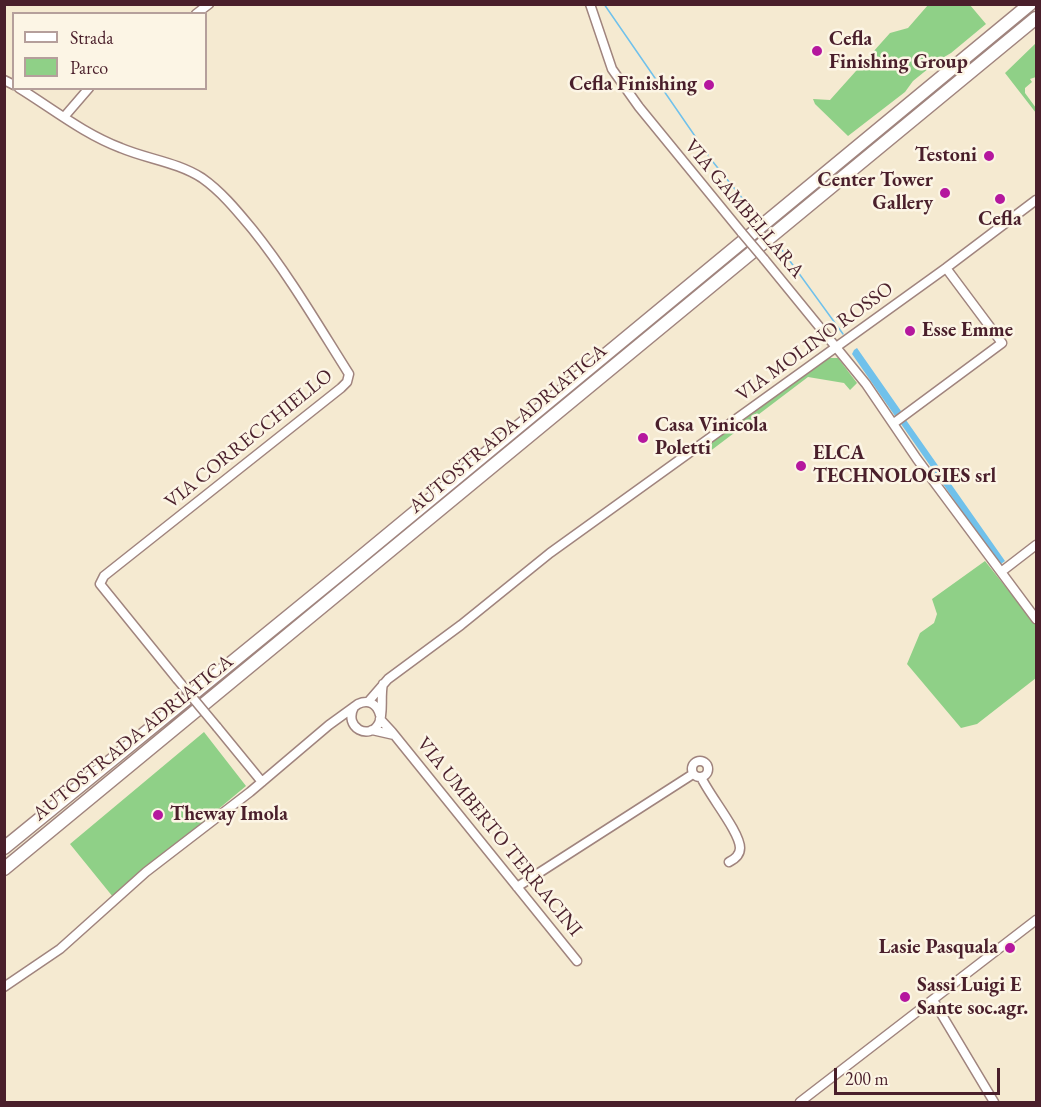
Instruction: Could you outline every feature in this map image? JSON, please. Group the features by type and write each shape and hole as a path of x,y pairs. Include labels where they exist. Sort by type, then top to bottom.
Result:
{"highway":[{"name":"AUTOSTRADA ADRIATICA","path":"4,848 345,570 1030,4"},
{"name":"AUTOSTRADA ADRIATICA","path":"4,869 1036,18"}],"street":[{"name":"VIA GAMBELLARA","path":"590,4 612,69 639,107 866,384 917,459 1036,619"},
{"name":"VIA CORRECCHIELLO","path":"22,90 83,131 122,149 168,162 201,178 233,206 291,283 349,374 347,382 341,388 105,576 100,584 262,782"},
{"path":"64,117 87,90"},
{"name":"VIA MOLINO ROSSO","path":"368,702 383,684 550,553 946,268 1036,200"},
{"path":"894,423 1002,343 946,268"},
{"path":"1001,572 1036,545"},
{"path":"337,720 348,722 362,731 372,730 379,724 383,684"},
{"path":"4,987 60,949 146,872 354,707 368,702 376,706 380,717"},
{"path":"354,707 351,716 354,726"},
{"name":"VIA UMBERTO TERRACINI","path":"380,717 577,961"},
{"name":"VIA UMBERTO TERRACINI","path":"372,730 393,735"},
{"path":"517,887 697,776 737,836 740,851 729,862"},
{"path":"800,1102 1036,920"},
{"path":"933,1000 994,1102"}],"green space":[{"path":"928,5 970,5 986,24 848,136 815,104 813,99 830,100 890,33 908,28"},
{"path":"1036,43 1036,77 1030,79 1032,82 1025,88 1025,93 1036,108 1036,113 1005,73"},
{"path":"825,358 838,358 857,383 850,390 844,383 808,377 709,452 705,447"},
{"path":"985,561 1036,625 1036,678 977,724 961,728 907,664 920,633 934,623 937,614 932,599"},
{"name":"Theway Imola","path":"204,732 246,786 113,897 70,844"}],"water":[{"path":"857,348 901,411 895,416 852,354"},
{"path":"906,420 1005,561 1001,564 901,424"}],"waterway":[{"path":"604,4 708,155"},
{"path":"709,157 755,214"},
{"path":"779,246 843,334"}],"place":[{"name":"Cefla Finishing Group","path":"817,51"},
{"name":"Cefla Finishing","path":"709,85"},
{"name":"Testoni","path":"989,156"},
{"name":"Center Tower Gallery","path":"945,193"},
{"name":"Cefla","path":"1000,199"},
{"name":"Esse Emme","path":"910,331"},
{"name":"Casa Vinicola Poletti","path":"643,438"},
{"name":"ELCA TECHNOLOGIES srl","path":"801,466"},
{"name":"Theway Imola","path":"158,815"},
{"name":"Lasie Pasquala","path":"1010,948"},
{"name":"Sassi Luigi E Sante soc.agr.","path":"905,997"}]}
